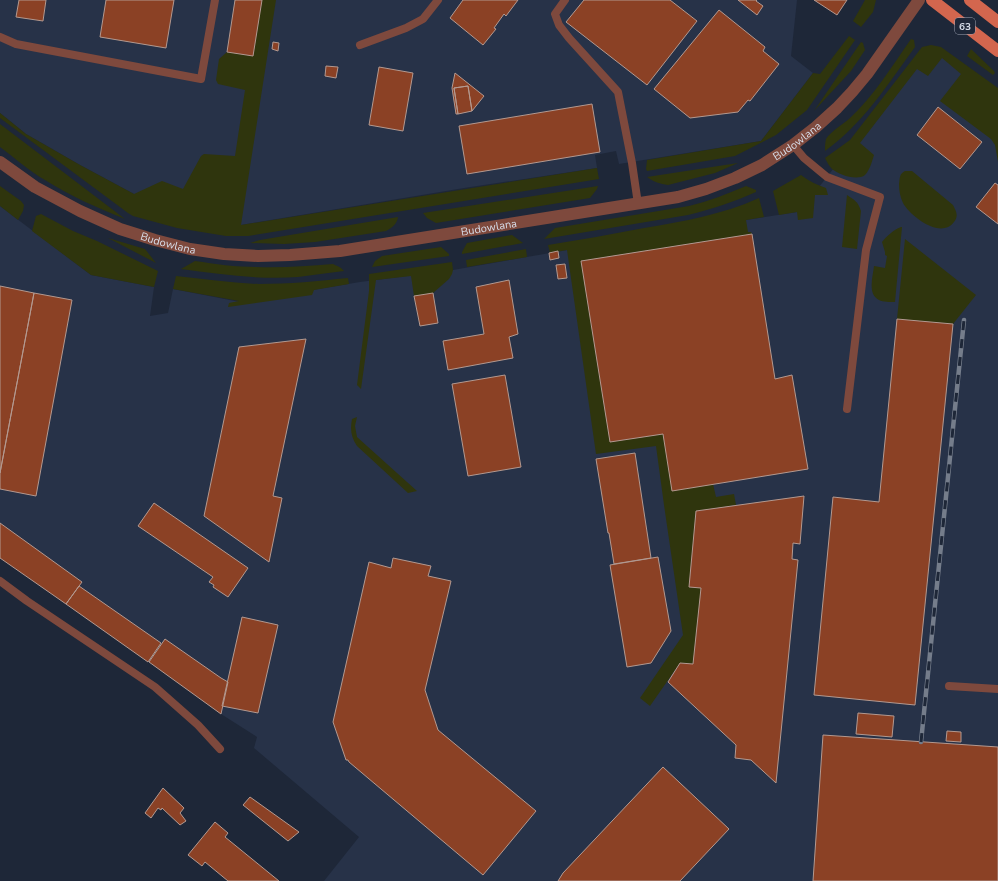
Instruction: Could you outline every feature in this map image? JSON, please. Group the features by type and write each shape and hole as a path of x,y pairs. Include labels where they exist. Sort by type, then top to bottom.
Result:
{"main road":[{"name":"63","path":"932,0 998,51"},
{"name":"63","path":"970,0 998,22"}],"street":[{"name":"Budowlana","path":"0,162 41,190 80,211 120,229 155,240 190,248 224,254 258,256 340,251 678,197 720,184 762,165 816,127 837,108 867,74 919,0"}],"lane":[{"path":"0,37 16,44 200,79 214,0"},
{"path":"360,45 406,28 423,19 438,0"},
{"path":"565,0 555,14 559,25 618,92 632,163 638,204"},
{"path":"793,144 804,158 827,177 880,197 866,250 847,409"},
{"path":"0,581 155,687 198,725 220,749"},
{"path":"949,686 998,689"}],"shaded area":[{"path":"0,0 797,0 791,56 813,73 761,141 619,164 616,151 595,155 597,168 464,188 241,225 134,194 26,134 0,113"},
{"path":"931,45 998,98 998,881 324,881 359,837 254,748 257,737 221,714 0,558 0,206 91,275 154,287 150,316 168,313 173,289 240,302 360,282 453,270 567,250 567,248 797,212 800,211"}],"green space":[{"path":"262,0 276,0 241,225 597,168 599,179 248,236 226,236 177,228 133,216 0,118 0,113 26,134 134,194 162,181 183,189 201,156 204,154 235,156 245,90 218,84 216,80 219,59 227,52 253,56"},
{"path":"865,0 876,0 873,12 861,27 853,21"},
{"path":"849,36 855,40 807,110 776,135 735,156 647,171 647,160 761,141 813,73 820,74"},
{"path":"911,39 914,40 915,47 885,89 851,129 825,151 826,139 828,136 849,119 867,101"},
{"path":"861,42 863,43 865,50 851,71 814,111"},
{"path":"931,45 941,47 998,88 998,162 995,145 991,139 940,101 961,74 942,58 928,76 917,69 860,143 874,155 867,173 862,177 853,177 839,173 832,169 825,158 850,140 922,47"},
{"path":"971,49 994,71 995,73 993,75 967,56"},
{"path":"0,124 125,219 74,196 28,169 0,147"},
{"path":"738,163 715,173 668,185 662,184 647,177"},
{"path":"905,171 912,171 953,205 957,216 954,222 948,227 934,227 926,224 912,214 903,203 900,194 900,176"},
{"path":"801,175 813,183 826,188 828,195 815,195 813,218 798,220 797,212 779,215 773,191"},
{"path":"0,186 21,201 24,205 23,211 18,220 0,206"},
{"path":"598,186 590,198 436,223 427,218 423,213"},
{"path":"746,186 756,190 756,192 697,213 544,239 555,228 689,206"},
{"path":"847,195 857,203 861,211 857,249 842,247"},
{"path":"759,198 764,217 746,220 748,232 751,232 752,234 581,261 610,442 663,434 713,484 716,497 734,494 736,505 696,511 689,587 701,588 693,664 680,663 650,706 640,698 683,635 656,446 596,454 567,250 550,253 548,245 703,217 731,209"},
{"path":"41,214 73,231 158,271 154,287 91,275 32,231 36,216"},
{"path":"398,217 394,226 386,231 315,242 284,244 250,243 260,240"},
{"path":"901,227 895,302 882,301 873,294 872,280 874,266 885,268 887,256 885,255 882,242 890,233"},
{"path":"512,235 523,243 462,254 467,243"},
{"path":"108,238 145,249 156,263"},
{"path":"905,239 976,295 953,324 897,319"},
{"path":"441,247 449,254 449,256 372,267 375,261 382,256"},
{"path":"526,249 527,257 467,267 466,260"},
{"path":"195,261 248,267 294,267 333,264 344,271 298,277 268,278 181,269"},
{"path":"452,262 453,270 449,279 433,293 414,296 411,276 376,280 361,389 357,385 369,291 369,274"},
{"path":"176,276 259,284 293,283 348,278 349,284 314,290 312,295 228,307 229,303 239,301 173,289"},
{"path":"357,417 355,426 357,437 417,491 408,493 357,446 353,440 351,427 352,419"}],"building":[{"path":"19,0 46,0 43,21 16,17"},
{"path":"106,0 174,0 166,48 100,37"},
{"path":"235,0 262,0 253,56 227,52"},
{"path":"463,0 518,0 506,16 504,14 494,28 496,29 483,45 450,18"},
{"path":"584,0 670,0 697,21 647,85 566,22"},
{"path":"738,0 757,0 756,1 763,6 757,15"},
{"path":"814,0 847,0 837,15"},
{"path":"719,10 765,47 763,51 779,64 750,101 748,100 738,112 690,118 654,89"},
{"path":"273,42 279,43 278,51 272,49"},
{"path":"326,66 338,67 336,78 325,76"},
{"path":"379,67 413,73 403,131 369,125"},
{"path":"455,73 484,96 472,111 468,86 454,88 458,114 456,114 452,88"},
{"path":"468,86 472,111 458,114 454,88"},
{"path":"592,104 600,152 467,174 459,126"},
{"path":"938,107 982,142 960,169 917,135"},
{"path":"995,183 998,185 998,224 976,207"},
{"path":"752,234 775,379 792,375 808,469 672,491 663,434 610,442 581,261"},
{"path":"558,251 559,258 550,260 549,253"},
{"path":"565,264 567,278 558,279 556,265"},
{"path":"509,280 518,334 509,337 513,358 448,370 443,341 484,334 476,287"},
{"path":"0,286 34,293 0,473"},
{"path":"34,293 72,300 36,496 0,489 0,473"},
{"path":"433,293 438,323 420,326 414,296"},
{"path":"897,319 953,324 915,705 814,695 833,497 879,502"},
{"path":"306,339 273,496 282,498 269,562 204,516 239,347"},
{"path":"505,375 521,467 468,476 452,384"},
{"path":"635,453 651,558 614,564 596,459"},
{"path":"804,496 800,544 793,543 792,559 798,560 776,783 751,760 735,758 736,745 668,682 680,663 693,664 701,588 689,587 696,511"},
{"path":"154,503 248,568 228,597 213,587 214,585 209,582 213,577 138,526"},
{"path":"0,523 82,582 66,604 0,558"},
{"path":"658,557 671,631 651,663 627,667 610,565"},
{"path":"393,558 431,566 428,576 451,581 425,690 438,730 536,811 483,875 348,760 346,760 333,722 369,562 391,568"},
{"path":"79,586 161,643 148,662 66,604"},
{"path":"242,617 278,625 258,713 222,706"},
{"path":"165,639 228,682 221,714 149,662"},
{"path":"858,713 894,716 892,737 856,734"},
{"path":"947,731 961,732 961,742 946,741"},
{"path":"823,735 998,747 998,881 813,881"},
{"path":"663,767 729,829 680,881 558,881 563,873"},
{"path":"163,788 184,808 180,813 186,821 180,825 162,808 161,810 158,808 151,818 145,813"},
{"path":"250,797 299,832 288,841 243,805"},
{"path":"215,822 228,833 225,837 279,881 228,881 205,862 202,866 188,855"}],"railway":[{"path":"921,742 964,320"}]}
